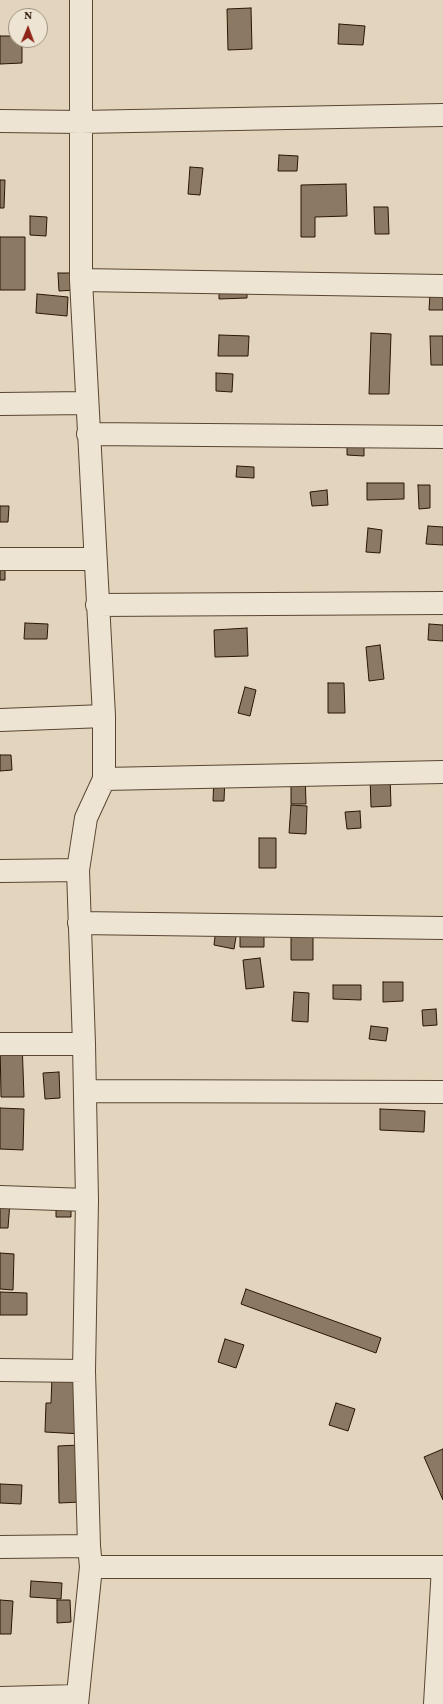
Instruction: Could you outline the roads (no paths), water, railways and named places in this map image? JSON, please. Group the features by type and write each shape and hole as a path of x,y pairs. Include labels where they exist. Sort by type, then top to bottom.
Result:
{"street":[{"path":"0,1698 77,1700 90,1556 84,1371 87,1200 84,1044 78,870 86,818 104,779 104,716 86,403 81,280 81,0"},
{"path":"0,121 81,122 443,115"},
{"path":"81,280 443,286"},
{"path":"0,404 86,403"},
{"path":"88,434 443,438"},
{"path":"0,560 95,559"},
{"path":"97,605 443,603"},
{"path":"0,720 104,716"},
{"path":"104,779 443,772"},
{"path":"0,871 78,870"},
{"path":"79,923 443,928"},
{"path":"0,1044 84,1044"},
{"path":"85,1091 443,1092"},
{"path":"0,1197 87,1200"},
{"path":"0,1370 84,1371"},
{"path":"0,1548 90,1556 443,1567 435,1704"}]}
